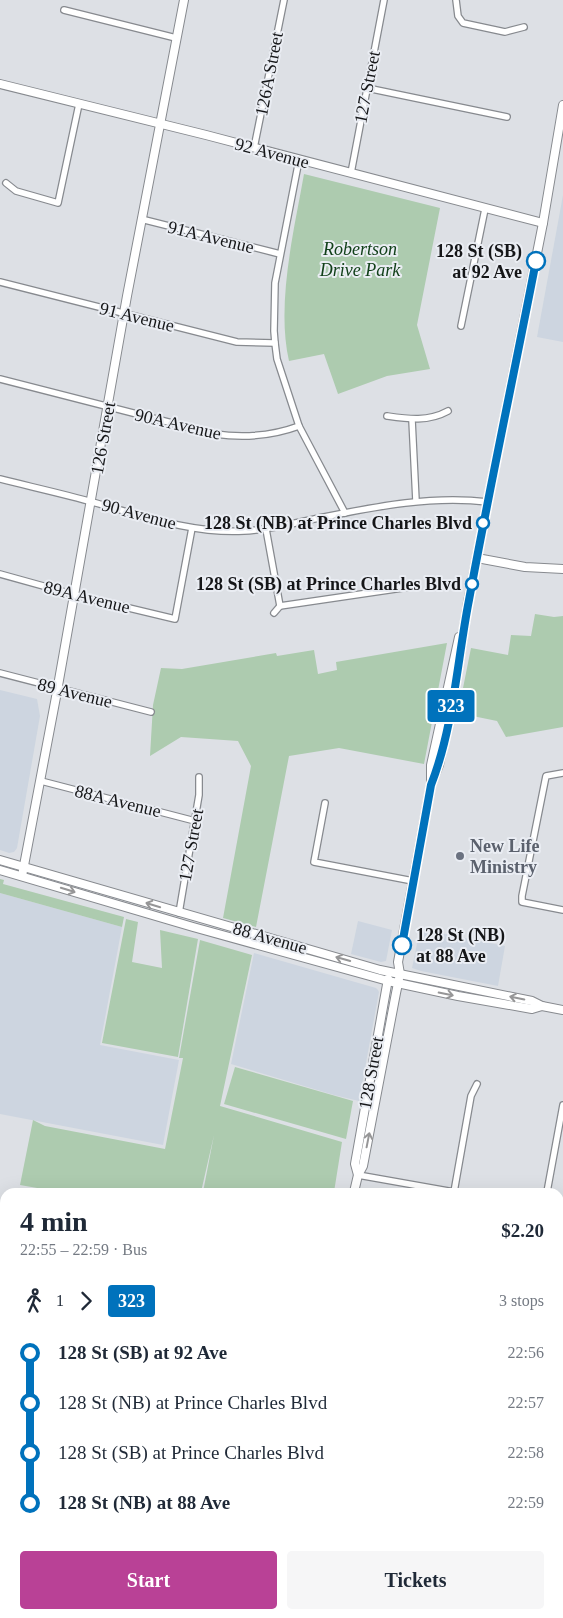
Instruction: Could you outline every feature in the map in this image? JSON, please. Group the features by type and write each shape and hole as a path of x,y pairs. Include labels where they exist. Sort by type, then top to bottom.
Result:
{"main road":[{"name":"126 Street","path":"22,876 92,502 141,219 184,0"},
{"name":"92 Avenue","path":"0,84 543,223"},
{"path":"400,974 398,962 431,785 439,765 448,723 476,558 543,223 562,120 563,105"},
{"path":"476,558 525,567 563,569"},
{"name":"88 Avenue","path":"0,860 179,913 390,972 532,1001 542,1006 563,1010"},
{"name":"88 Avenue","path":"0,870 193,927 398,984 532,1009 542,1006"},
{"path":"390,972 398,962"},
{"name":"128 Street","path":"358,1175 355,1164 390,972"},
{"name":"128 Street","path":"355,1188 358,1175 363,1166 400,974"}],"street":[{"name":"126A Street","path":"254,148 284,0"},
{"name":"127 Street","path":"351,173 384,0"},
{"path":"456,0 458,16 463,23 505,32 524,27"},
{"path":"64,10 176,38"},
{"path":"367,88 507,117"},
{"path":"6,183 16,191 58,203 79,104"},
{"path":"299,160 280,254 274,299 275,343 277,358 299,426 345,513"},
{"path":"461,326 484,209"},
{"name":"91A Avenue","path":"141,219 280,254"},
{"name":"91 Avenue","path":"0,282 237,342 275,343"},
{"name":"90A Avenue","path":"0,379 206,432 230,436 268,434 299,426"},
{"path":"387,416 412,420 437,417 448,411"},
{"path":"412,420 416,501"},
{"name":"90 Avenue","path":"0,479 192,528 243,531 266,529 416,501 461,500 488,502"},
{"name":"89A Avenue","path":"0,574 175,619 192,528"},
{"path":"266,529 280,606"},
{"path":"274,613 280,606 416,586"},
{"name":"89 Avenue","path":"0,673 151,712"},
{"path":"563,773 546,776 522,902 563,910"},
{"name":"127 Street","path":"179,913 199,795 199,777"},
{"name":"88A Avenue","path":"41,782 195,821"},
{"path":"325,803 314,862 413,881"},
{"path":"455,1188 471,1096 477,1084"},
{"path":"548,1188 563,1105"},
{"path":"358,1175 431,1188"}],"shaded area":[{"path":"563,195 563,342 537,337"},
{"path":"0,690 37,699 40,716 17,848 14,852 9,853 0,850"},
{"path":"0,893 122,927 100,1045 179,1060 163,1145 0,1114"},
{"path":"358,921 392,930 386,961 381,962 351,954"},
{"path":"420,929 505,946 498,986 412,968"},
{"path":"254,953 378,990 359,1101 231,1064"}],"green space":[{"name":"Robertson Drive Park","path":"304,174 440,208 417,325 430,369 387,376 338,394 324,354 289,361 284,316 285,292 291,243"},
{"path":"535,614 554,617 563,616 563,727 506,737 497,721 458,713 471,648 508,655 511,635 531,636"},
{"path":"447,643 424,764 339,748 289,756 256,927 223,918 251,766 238,741 181,737 150,756 153,705 161,668 182,669 276,653 277,656 314,650 318,674 337,670 336,662"},
{"path":"0,879 4,880 3,884 124,917 122,927 0,893"},
{"path":"126,919 138,922 132,962 162,968 160,930 198,939 178,1057 102,1043"},
{"path":"200,940 252,955 220,1106 342,1142 335,1188 204,1188 214,1135 202,1188 37,1188 20,1185 33,1120 45,1126 165,1149 183,1058 179,1058"},
{"path":"235,1067 353,1101 346,1139 224,1104"}],"bus line":[{"name":"323","path":"402,945 431,785 439,765 448,723 468,602 536,261"}],"place":[{"name":"128 St (SB) at 92 Ave","path":"536,261"},
{"name":"128 St (NB) at Prince Charles Blvd","path":"483,523"},
{"name":"128 St (SB) at Prince Charles Blvd","path":"472,584"},
{"name":"New Life Ministry","path":"460,856"},
{"name":"128 St (NB) at 88 Ave","path":"402,945"}]}
